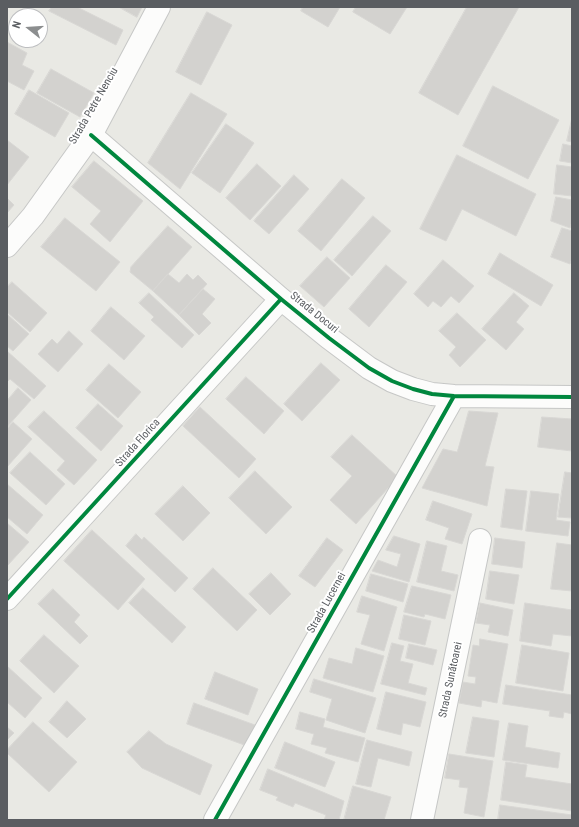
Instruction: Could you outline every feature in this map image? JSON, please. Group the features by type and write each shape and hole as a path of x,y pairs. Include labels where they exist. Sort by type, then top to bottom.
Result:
{"street":[{"name":"Strada Petre Nenciu","path":"7,246 33,216 91,135 159,7"},
{"name":"Strada Docuri","path":"91,135 281,299 369,368 392,381 413,390 432,394 454,396 572,397"},
{"name":"Strada Florica","path":"7,599 281,299"},
{"name":"Strada Lucernei","path":"215,820 454,396"},
{"name":"Strada Sunătoarei","path":"422,820 480,540"}],"building":[{"path":"52,7 77,7 123,30 116,45 49,11"},
{"path":"119,7 142,7 137,17"},
{"path":"303,7 340,7 328,27 301,11"},
{"path":"356,7 407,7 390,34 353,12"},
{"path":"467,7 519,7 458,115 419,93"},
{"path":"207,12 232,25 201,85 176,72"},
{"path":"7,42 8,48 18,48 27,53 22,65 34,71 24,90 7,81"},
{"path":"51,69 94,93 80,117 37,93"},
{"path":"493,86 559,120 528,179 463,146"},
{"path":"29,90 69,113 55,137 15,114"},
{"path":"191,93 227,114 180,189 148,163"},
{"path":"572,118 572,142 567,141"},
{"path":"226,124 254,143 220,193 192,173"},
{"path":"7,140 29,157 7,185"},
{"path":"563,144 572,146 572,163 560,161"},
{"path":"457,155 536,194 516,236 462,209 446,241 420,229"},
{"path":"94,161 143,201 110,242 90,224 101,211 72,187"},
{"path":"257,164 281,186 250,220 226,198"},
{"path":"557,165 572,167 572,196 554,194"},
{"path":"294,175 309,189 269,234 254,221"},
{"path":"342,179 365,198 321,251 298,231"},
{"path":"556,197 572,200 572,224 570,228 551,221"},
{"path":"7,198 14,205 7,213"},
{"path":"373,216 391,231 352,276 334,260"},
{"path":"65,218 120,262 96,291 41,247"},
{"path":"168,226 192,247 153,291 130,272 131,267"},
{"path":"562,228 572,231 572,258 570,264 551,257"},
{"path":"500,253 553,285 541,306 488,274"},
{"path":"327,257 350,278 324,307 300,286"},
{"path":"443,260 474,286 459,303 451,296 441,307 433,301 428,307 414,294"},
{"path":"386,265 407,282 369,327 349,309"},
{"path":"168,274 179,283 187,274 193,280 198,275 207,284 179,315 153,291"},
{"path":"12,282 47,313 30,332 7,312 7,287"},
{"path":"203,289 215,299 202,314 211,323 199,335 179,315"},
{"path":"149,293 194,335 182,348 151,320 154,317 139,303"},
{"path":"514,293 529,306 516,322 524,329 506,350 482,329"},
{"path":"111,307 145,336 124,360 91,331"},
{"path":"457,313 486,340 460,367 449,355 456,347 439,331"},
{"path":"7,314 29,334 13,351 7,346"},
{"path":"69,331 83,344 58,372 38,354 52,339 57,344"},
{"path":"7,351 46,386 34,399 10,379 7,382"},
{"path":"321,363 340,380 302,421 284,404"},
{"path":"109,364 141,392 118,418 86,390"},
{"path":"246,377 284,411 264,434 226,399"},
{"path":"18,388 31,400 7,427 7,401"},
{"path":"98,404 123,426 101,451 76,428"},
{"path":"200,407 256,459 239,478 183,426"},
{"path":"44,411 97,460 74,485 57,470 65,461 28,427"},
{"path":"469,411 498,413 485,466 494,467 487,506 422,488 443,449 457,452"},
{"path":"542,417 572,419 572,451 538,447"},
{"path":"13,422 32,439 7,467 7,429"},
{"path":"352,435 398,477 356,524 330,500 352,476 331,457"},
{"path":"30,452 65,484 46,505 10,473"},
{"path":"255,471 292,507 266,534 229,498"},
{"path":"565,472 572,473 572,518 558,517"},
{"path":"7,484 43,515 27,534 7,517"},
{"path":"183,486 210,513 183,541 155,514"},
{"path":"506,489 527,491 522,530 501,527"},
{"path":"531,491 559,494 556,520 570,522 568,536 526,531"},
{"path":"433,501 472,514 462,544 445,539 449,528 426,520"},
{"path":"7,523 29,542 8,565 7,564"},
{"path":"92,530 145,579 118,610 64,561"},
{"path":"136,534 142,540 144,537 188,578 175,592 126,546"},
{"path":"394,536 420,544 409,582 372,571 378,560 397,567 401,554 386,550"},
{"path":"327,538 343,550 315,587 299,576"},
{"path":"495,538 525,542 522,568 492,564"},
{"path":"427,541 447,546 441,571 458,575 454,591 417,582"},
{"path":"557,543 572,545 572,591 551,589"},
{"path":"213,568 257,610 237,631 193,589"},
{"path":"490,571 519,575 514,604 486,599"},
{"path":"271,573 291,594 270,615 249,594"},
{"path":"371,574 408,584 403,602 366,591"},
{"path":"412,586 451,595 445,619 425,614 424,617 404,612"},
{"path":"143,588 186,627 172,643 129,603"},
{"path":"53,589 80,615 74,622 88,636 80,644 38,604"},
{"path":"362,596 397,607 384,651 361,644 370,615 357,612"},
{"path":"480,603 513,610 508,636 488,632 490,625 476,623"},
{"path":"525,603 572,610 572,636 553,634 551,646 520,641"},
{"path":"404,615 431,621 425,645 399,639"},
{"path":"44,635 79,666 54,693 20,661"},
{"path":"480,639 508,644 497,703 482,700 481,707 459,703 463,682 475,684 476,677 468,676 473,645 479,646"},
{"path":"392,643 404,646 400,661 413,664 408,683 427,688 425,695 381,684"},
{"path":"409,644 437,650 433,665 406,658"},
{"path":"522,645 569,653 563,691 516,683"},
{"path":"356,648 384,656 373,692 323,678 329,658 352,664"},
{"path":"7,666 42,698 25,718 7,702"},
{"path":"215,672 258,689 248,715 205,699"},
{"path":"314,679 376,698 365,733 326,720 332,699 310,692"},
{"path":"506,685 572,695 572,714 564,712 563,718 549,716 550,711 503,704"},
{"path":"386,692 426,702 420,727 403,723 401,735 377,729"},
{"path":"67,701 86,719 67,738 49,722"},
{"path":"194,703 255,725 247,746 187,724"},
{"path":"300,712 325,719 323,727 365,738 358,762 325,753 327,748 311,744 314,734 296,729"},
{"path":"473,717 499,721 494,757 466,753"},
{"path":"33,722 77,762 49,792 7,753 7,750"},
{"path":"509,723 528,726 525,747 560,753 558,768 503,760"},
{"path":"7,727 14,733 7,740"},
{"path":"149,731 166,744 212,765 200,795 142,768 127,752"},
{"path":"367,740 412,752 409,766 378,758 371,787 356,784"},
{"path":"285,742 335,762 325,787 275,768"},
{"path":"449,754 493,761 484,817 464,813 468,788 459,787 460,780 445,778"},
{"path":"506,762 527,765 525,777 572,784 572,811 501,800"},
{"path":"268,769 344,801 339,820 324,820 326,815 295,803 293,807 276,800 278,797 260,790"},
{"path":"353,786 391,797 384,820 344,820"},
{"path":"500,805 572,815 572,820 498,820"}],"cycle path":[{"path":"91,135 281,299 369,368 392,381 432,394 454,396 572,397"},
{"path":"7,599 281,299"},
{"path":"215,820 454,396"}]}
